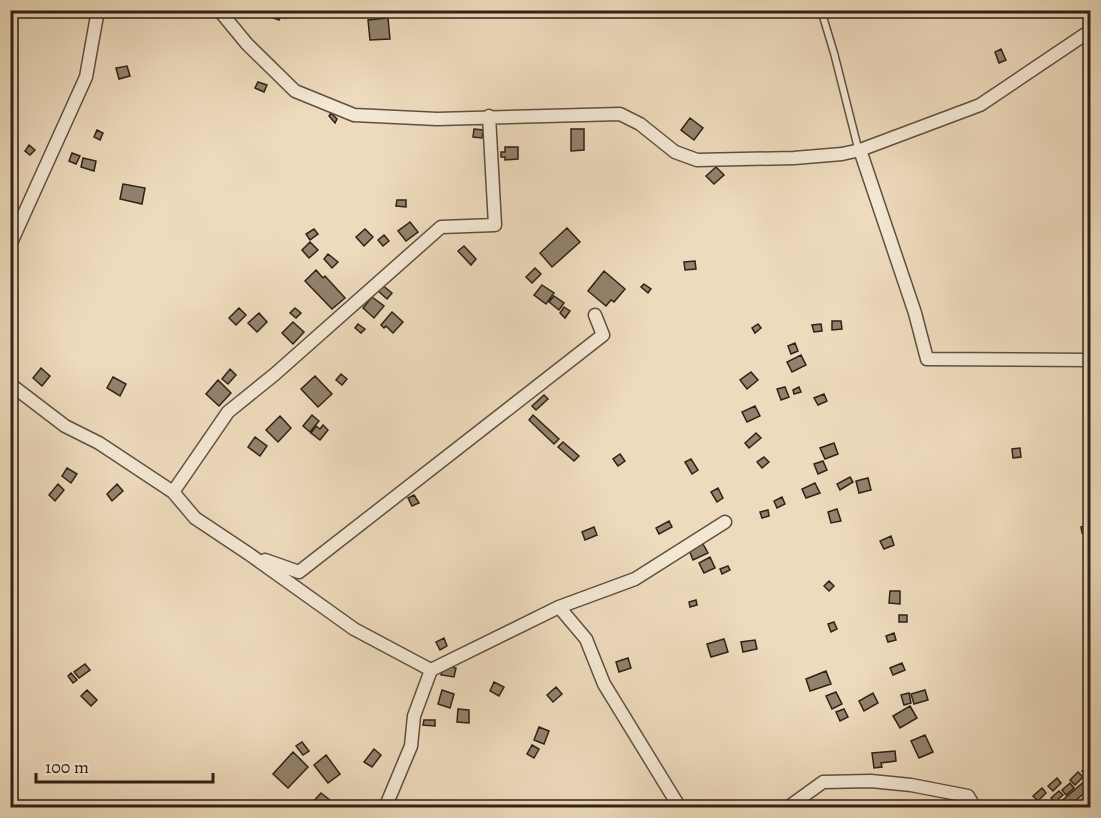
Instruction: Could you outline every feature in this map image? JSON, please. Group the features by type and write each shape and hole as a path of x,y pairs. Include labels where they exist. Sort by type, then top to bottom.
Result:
{"street":[{"path":"10,245 86,77 98,10"},
{"path":"219,10 247,44 295,91 354,115 437,119 620,114 640,123 675,152 697,160 794,158 842,154 860,150 980,105 1090,31"},
{"path":"173,492 228,412 275,374 441,227 495,225 489,116"},
{"path":"860,150 915,313 927,359 1090,360"},
{"path":"249,554 299,572 603,334 595,315"},
{"path":"10,384 65,426 99,442 173,492 195,518 354,629 431,670"},
{"path":"385,807 411,746 414,716 431,670 560,607 635,579 725,522"},
{"path":"560,607 586,639 604,684 680,807"},
{"path":"787,807 823,782 871,781 911,785 968,796 975,807"}],"lane":[{"path":"821,10 860,150"}],"building":[{"path":"273,10 289,10 285,18 281,16 279,20 271,17"},
{"path":"388,18 390,39 370,40 368,20"},
{"path":"1001,49 1006,60 999,63 995,52"},
{"path":"127,66 130,76 119,79 116,68"},
{"path":"258,82 267,85 264,92 255,88"},
{"path":"331,113 337,119 335,123 329,116"},
{"path":"690,118 703,128 694,140 681,130"},
{"path":"474,129 483,130 482,138 473,137"},
{"path":"571,129 584,129 584,150 571,151"},
{"path":"97,130 103,133 100,140 94,137"},
{"path":"29,145 35,150 30,155 25,151"},
{"path":"505,147 518,147 518,159 505,160 505,157 501,157 501,152 505,152"},
{"path":"72,153 80,156 76,164 69,161"},
{"path":"83,158 96,161 94,171 81,167"},
{"path":"716,167 724,175 714,184 706,176"},
{"path":"123,184 145,188 142,204 120,199"},
{"path":"397,200 406,200 406,207 396,206"},
{"path":"410,222 418,232 406,241 398,231"},
{"path":"567,228 580,242 552,267 540,253"},
{"path":"314,229 318,234 310,240 306,234"},
{"path":"365,229 373,237 364,246 356,237"},
{"path":"384,235 389,241 383,246 378,240"},
{"path":"310,242 318,250 309,258 302,250"},
{"path":"464,246 476,259 471,265 458,251"},
{"path":"328,254 338,262 332,268 324,259"},
{"path":"695,261 696,269 685,270 684,262"},
{"path":"535,268 541,274 532,283 526,277"},
{"path":"316,270 323,278 325,276 345,298 332,309 305,281"},
{"path":"604,271 625,289 614,302 611,300 606,306 588,291"},
{"path":"381,284 392,293 387,299 376,289"},
{"path":"644,284 651,289 648,293 641,287"},
{"path":"542,285 554,293 546,304 534,295"},
{"path":"554,296 564,303 559,310 549,302"},
{"path":"372,297 384,306 374,318 363,308"},
{"path":"564,307 570,311 565,318 560,313"},
{"path":"239,308 246,315 236,325 229,318"},
{"path":"295,308 301,313 296,318 290,313"},
{"path":"392,312 403,322 393,333 386,326 384,328 381,325"},
{"path":"259,313 267,322 257,332 248,323"},
{"path":"832,321 841,321 842,329 832,330"},
{"path":"293,322 304,332 293,344 282,333"},
{"path":"358,324 365,329 361,333 355,328"},
{"path":"758,324 761,328 755,333 752,328"},
{"path":"821,324 822,331 814,332 812,325"},
{"path":"795,343 798,351 791,354 788,346"},
{"path":"801,355 806,365 792,372 787,362"},
{"path":"41,368 50,376 42,386 33,378"},
{"path":"230,369 236,375 228,384 222,379"},
{"path":"751,372 758,380 747,389 740,380"},
{"path":"341,374 347,379 342,385 336,380"},
{"path":"315,376 332,394 318,407 301,389"},
{"path":"113,377 126,384 120,396 107,388"},
{"path":"218,380 231,393 219,406 206,394"},
{"path":"785,387 789,397 781,400 777,389"},
{"path":"799,387 801,392 794,394 793,390"},
{"path":"824,394 827,401 818,405 814,398"},
{"path":"544,395 548,399 536,410 532,406"},
{"path":"755,406 760,416 747,422 742,412"},
{"path":"312,415 319,421 310,432 303,426"},
{"path":"533,415 559,439 554,444 529,420"},
{"path":"280,416 291,428 278,442 266,430"},
{"path":"323,425 328,430 320,440 311,433 316,426 320,429"},
{"path":"756,433 761,438 749,448 745,443"},
{"path":"255,437 267,446 260,456 248,447"},
{"path":"563,442 579,456 574,461 558,447"},
{"path":"834,443 838,454 825,459 820,448"},
{"path":"1020,448 1021,457 1013,458 1012,449"},
{"path":"620,454 625,461 618,466 613,459"},
{"path":"764,457 769,462 762,468 757,462"},
{"path":"691,459 698,470 692,474 685,462"},
{"path":"823,461 827,470 818,474 814,464"},
{"path":"67,468 77,474 71,483 62,476"},
{"path":"850,477 853,482 840,490 837,484"},
{"path":"868,478 871,490 859,493 856,481"},
{"path":"815,483 820,493 806,498 802,489"},
{"path":"58,484 64,490 55,501 49,495"},
{"path":"117,484 123,491 112,501 107,494"},
{"path":"718,488 723,498 717,502 711,492"},
{"path":"414,495 419,503 412,506 408,498"},
{"path":"782,497 785,504 777,508 774,501"},
{"path":"837,509 841,521 831,523 828,512"},
{"path":"768,510 769,516 762,518 760,512"},
{"path":"669,521 672,527 659,534 656,528"},
{"path":"1088,526 1088,532 1082,533 1081,527"},
{"path":"594,527 597,535 585,540 582,532"},
{"path":"891,536 894,545 884,549 880,541"},
{"path":"703,544 708,553 693,560 689,550"},
{"path":"710,557 715,568 704,573 699,563"},
{"path":"728,566 730,570 722,574 720,569"},
{"path":"829,581 834,586 829,591 824,586"},
{"path":"890,591 900,591 900,604 889,603"},
{"path":"696,600 697,605 690,607 689,602"},
{"path":"899,615 907,615 907,622 899,622"},
{"path":"834,622 837,629 831,632 828,624"},
{"path":"894,633 896,640 888,642 886,636"},
{"path":"444,638 447,646 440,650 436,642"},
{"path":"724,639 728,652 711,657 707,644"},
{"path":"755,640 757,649 743,652 741,642"},
{"path":"628,658 631,668 619,672 616,662"},
{"path":"902,663 905,670 893,675 890,668"},
{"path":"85,664 90,670 79,678 74,672"},
{"path":"443,665 456,668 454,677 441,675"},
{"path":"826,671 831,684 810,691 806,679"},
{"path":"71,673 77,680 73,683 68,676"},
{"path":"494,682 504,687 499,696 490,691"},
{"path":"556,687 562,694 553,702 547,695"},
{"path":"87,690 97,700 91,706 81,696"},
{"path":"442,690 454,694 450,708 438,704"},
{"path":"925,690 928,700 914,704 911,694"},
{"path":"836,692 842,704 832,709 826,696"},
{"path":"873,693 878,703 864,711 859,701"},
{"path":"909,693 911,703 904,705 901,695"},
{"path":"910,706 917,718 900,728 893,716"},
{"path":"458,709 469,710 469,723 457,722"},
{"path":"844,709 848,717 840,721 836,712"},
{"path":"424,720 435,720 435,726 423,725"},
{"path":"539,727 549,731 544,744 534,740"},
{"path":"925,735 933,752 919,758 911,741"},
{"path":"302,742 309,751 303,755 296,746"},
{"path":"532,745 539,749 534,758 527,754"},
{"path":"374,749 381,755 372,767 364,762"},
{"path":"895,751 896,761 881,763 882,767 874,768 872,753"},
{"path":"293,752 308,767 288,788 273,774"},
{"path":"326,755 340,774 328,783 314,765"},
{"path":"1090,763 1090,773 1087,776 1082,771"},
{"path":"1078,772 1083,777 1075,785 1070,780"},
{"path":"1057,778 1061,783 1053,791 1048,786"},
{"path":"1086,780 1090,788 1067,808 1061,808 1058,804"},
{"path":"1070,783 1074,788 1066,795 1062,790"},
{"path":"1042,788 1046,793 1038,801 1033,796"},
{"path":"1059,791 1063,795 1055,802 1051,798"},
{"path":"1090,792 1090,805 1083,808 1078,803"},
{"path":"321,793 330,800 323,808 315,808 311,804"},
{"path":"1046,800 1050,805 1047,808 1037,807"},
{"path":"95,802 99,808 87,808"}]}
